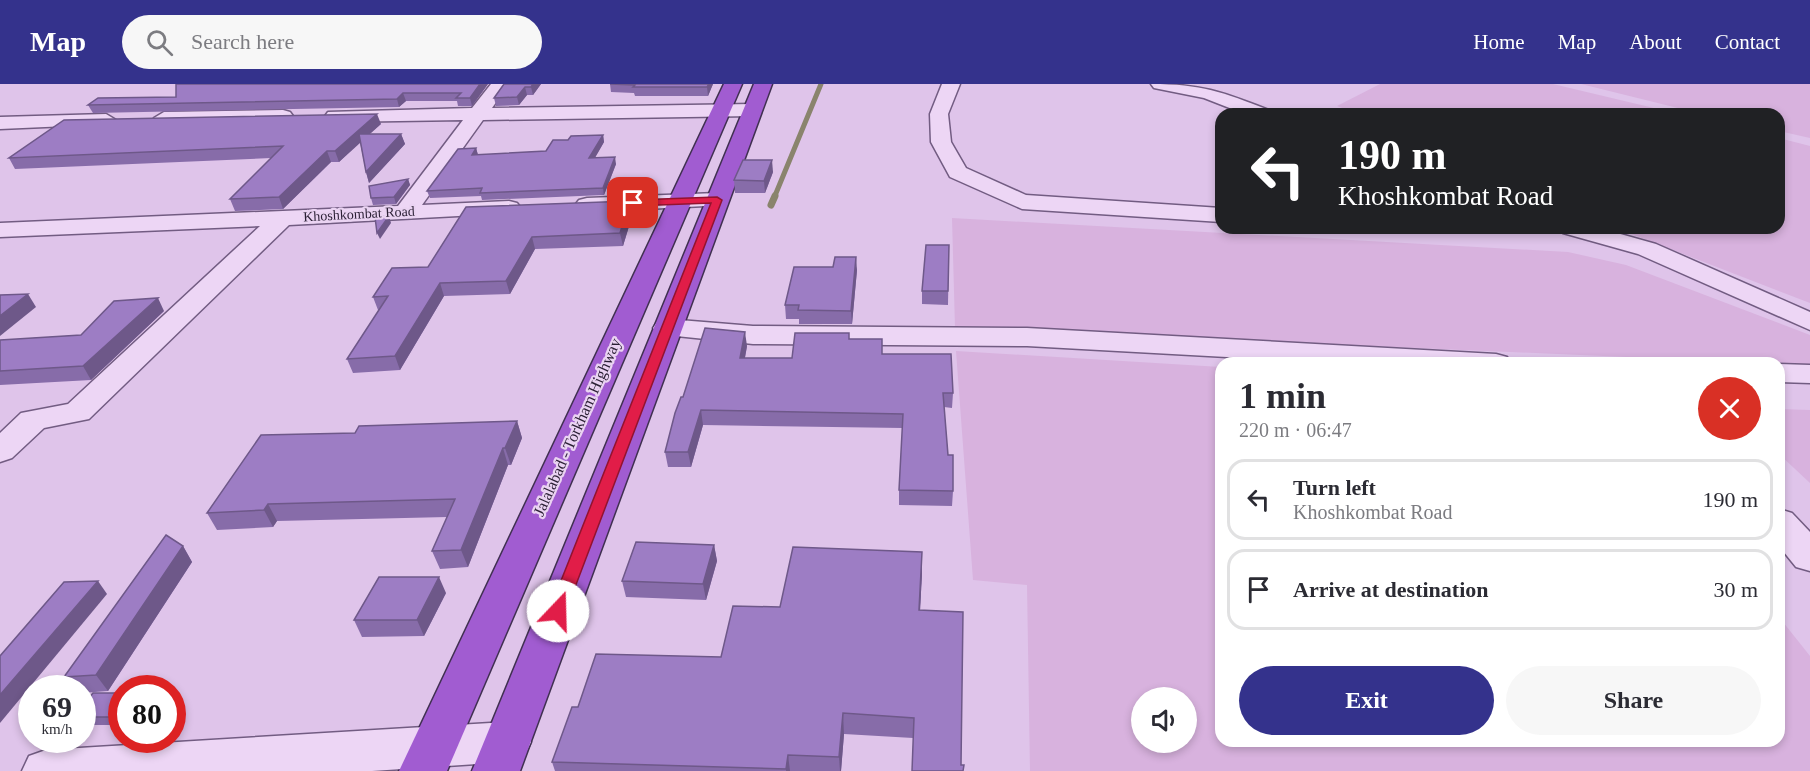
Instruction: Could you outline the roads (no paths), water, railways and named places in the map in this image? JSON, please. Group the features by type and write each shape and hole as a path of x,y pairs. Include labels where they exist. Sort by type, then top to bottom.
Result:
{"highway":[{"name":"Jalalabad - Torkham Highway","path":"428,758 727,97"},
{"path":"501,756 758,97"}],"street":[{"path":"405,212 500,84"},
{"path":"951,84 939,114 941,142 958,172 1022,202 1215,215"},
{"path":"1160,84 1209,93 1248,108"},
{"path":"0,123 477,115 727,97 758,97"},
{"path":"560,206 717,200"},
{"name":"Khoshkombat Road","path":"0,230 536,207"},
{"path":"0,451 33,420 78,412 282,218"},
{"path":"1593,234 1647,249 1810,322"},
{"path":"668,328 753,335 822,333 1027,337 1388,357"},
{"path":"1785,373 1810,374"},
{"path":"1785,529 1810,557"},
{"path":"46,771 501,756"}],"waterway":[{"path":"774,198 821,84"},
{"path":"771,205 775,196"}]}
